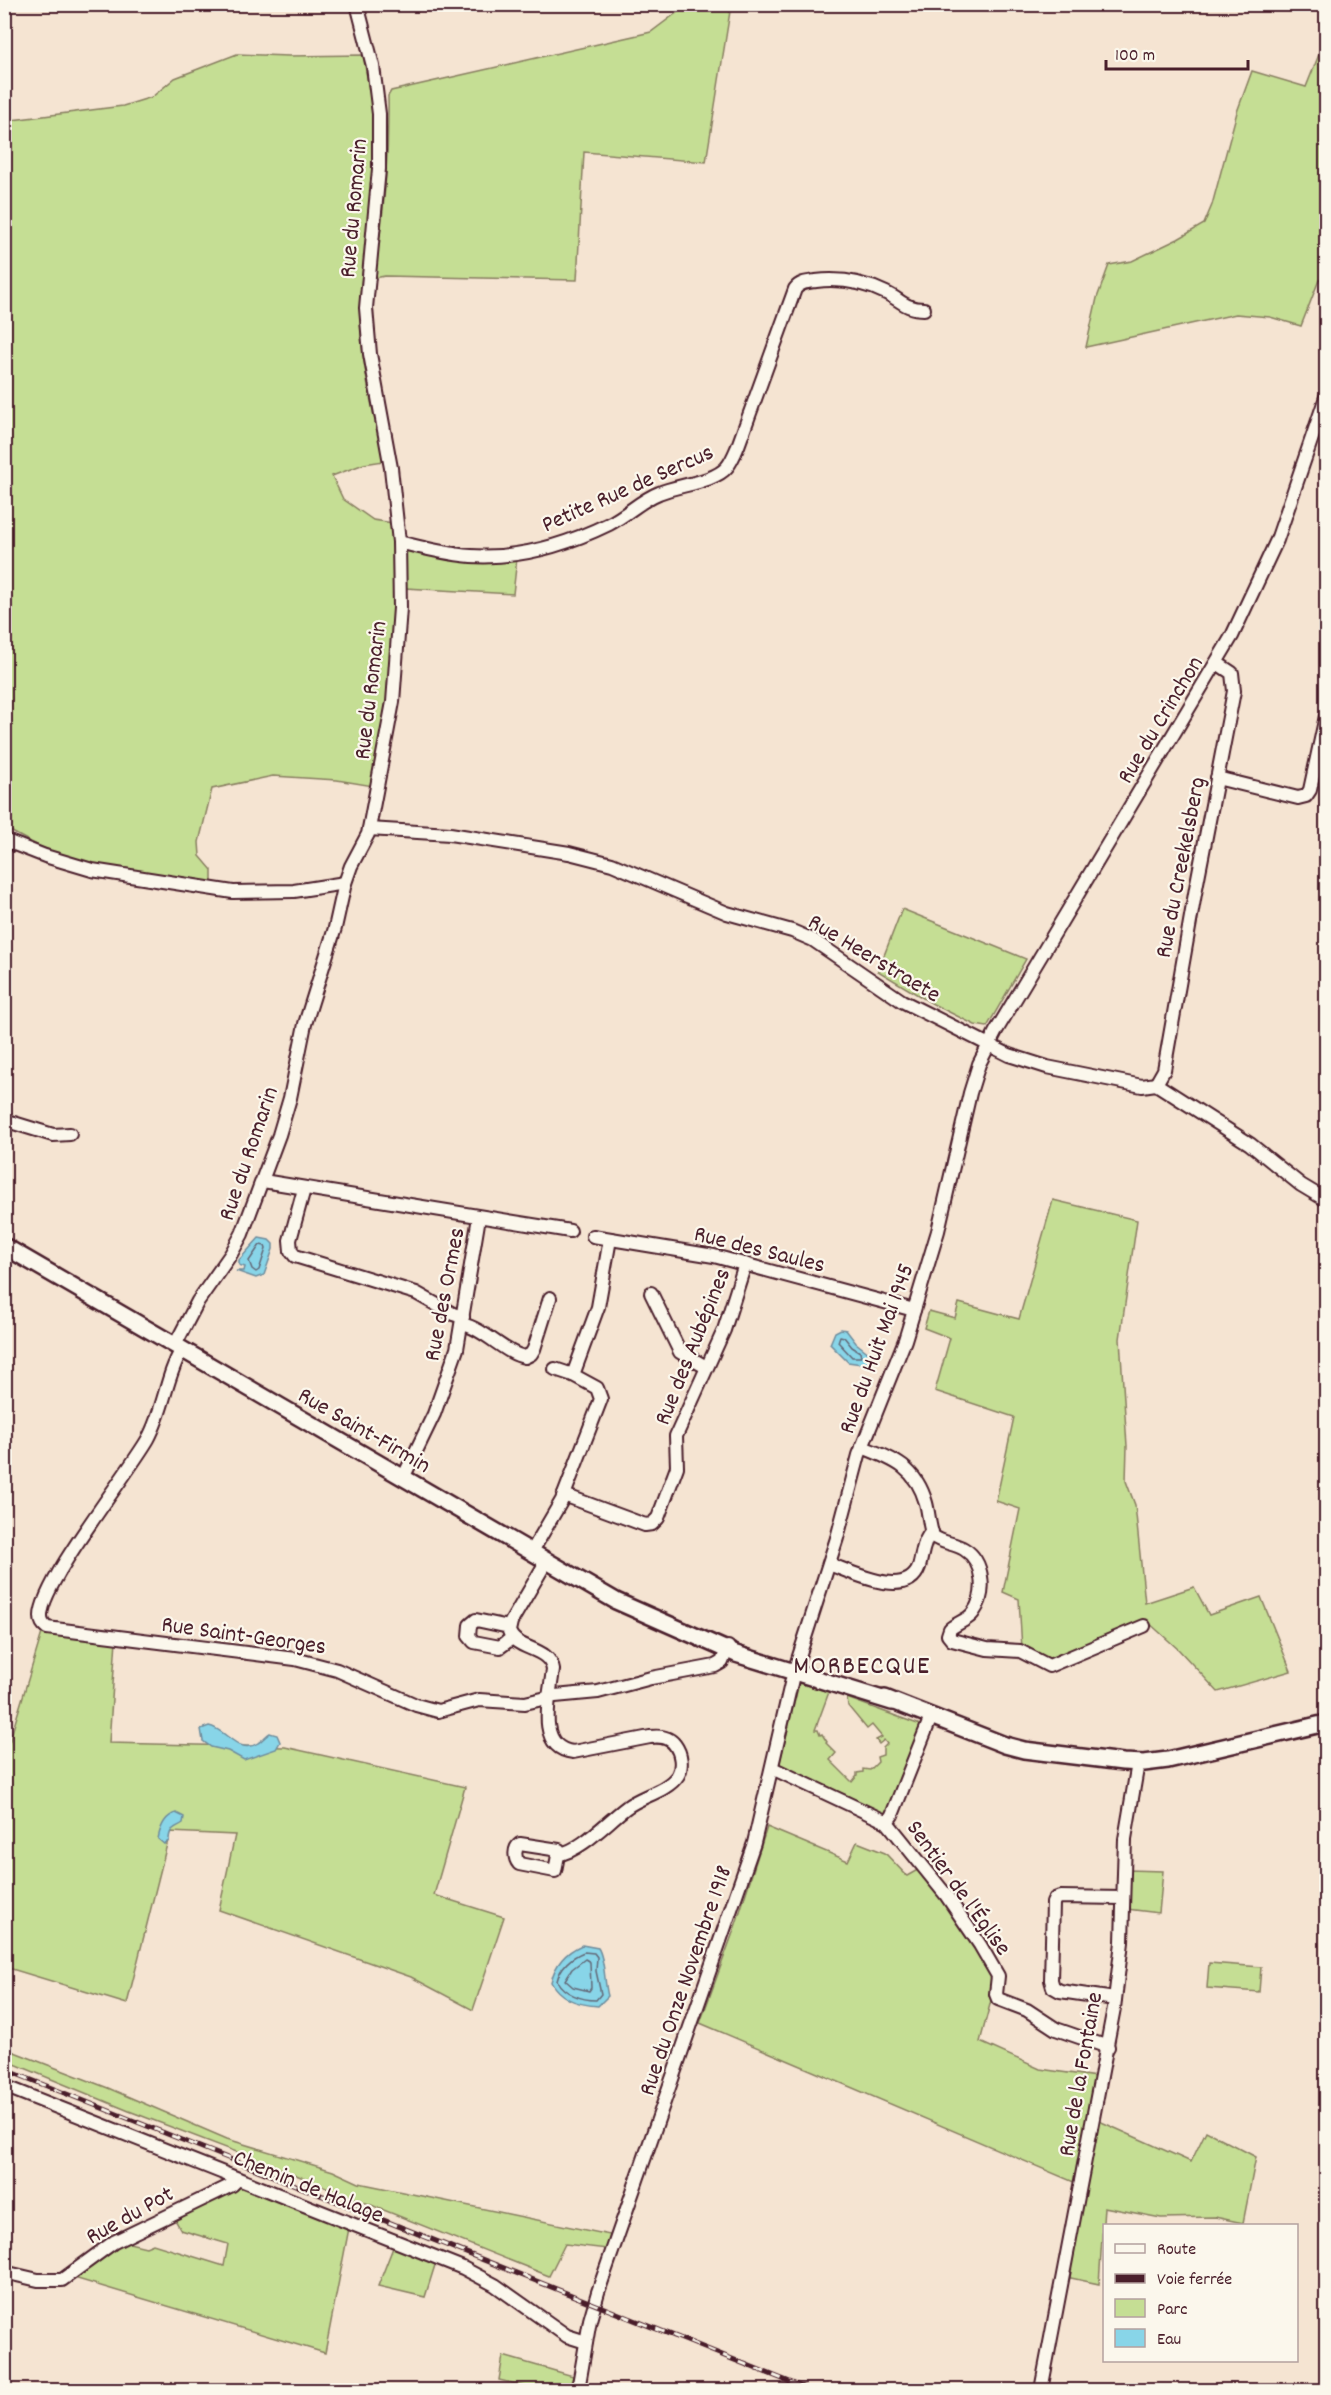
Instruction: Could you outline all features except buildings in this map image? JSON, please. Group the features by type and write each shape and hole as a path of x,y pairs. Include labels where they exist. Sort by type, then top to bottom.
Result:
{"main road":[{"name":"Rue Saint-Firmin","path":"4,1246 616,1601 728,1649 795,1669 822,1673 931,1717 1024,1750 1097,1760 1138,1763 1175,1759 1326,1723"}],"street":[{"name":"Rue du Romarin","path":"179,1347 203,1294 235,1247 263,1181 287,1108 305,1024 335,928 345,883 369,829 395,685 400,599 399,543 391,468 367,330 367,286 378,180 380,129 373,66 357,4"},
{"name":"Petite Rue de Sercus","path":"399,543 470,556 502,556 530,552 600,528 659,493 709,478 723,471 732,460 795,289 801,283 832,280 859,282 889,294 908,308 924,309"},
{"name":"Rue du Crinchon","path":"989,1045 1217,663 1250,600 1274,546 1326,397"},
{"name":"Rue du Creekelsberg","path":"1156,1084 1164,1070 1235,686 1232,673 1217,663"},
{"path":"1217,777 1298,798 1306,796 1310,790 1326,716"},
{"name":"Rue Heerstraete","path":"369,829 450,834 569,852 612,864 728,913 807,937 827,948 902,1001 1023,1061 1142,1086 1156,1084"},
{"path":"4,840 45,856 92,870 224,891 277,892 345,883"},
{"name":"Rue du Huit Mai 1945","path":"795,1669 829,1564 862,1447 894,1369 914,1310 938,1231 970,1093 989,1045"},
{"path":"1156,1084 1250,1144 1301,1185 1326,1200"},
{"path":"4,1120 53,1136 70,1134"},
{"path":"263,1181 570,1232"},
{"path":"304,1189 290,1240 291,1251 295,1257 416,1293 516,1354 525,1357 534,1349 550,1298"},
{"name":"Rue des Ormes","path":"403,1478 437,1407 455,1356 479,1217"},
{"name":"Rue des Saules","path":"593,1236 699,1253 914,1310"},
{"path":"573,1375 598,1307 610,1239"},
{"name":"Rue des Aubépines","path":"564,1495 643,1524 654,1522 659,1516 677,1467 676,1436 724,1330 746,1264"},
{"path":"651,1293 680,1352 706,1367"},
{"name":"Rue Saint-Georges","path":"179,1347 159,1418 148,1439 51,1587 41,1611 44,1626 55,1630 295,1659 337,1670 416,1705 433,1710 448,1709 479,1700 520,1704 550,1697 598,1692 651,1678 715,1666 722,1662 728,1649"},
{"path":"531,1553 564,1495 601,1396 597,1388 573,1375 555,1369"},
{"path":"862,1447 896,1460 913,1476 923,1494 932,1532 938,1540 957,1546 969,1553 978,1564 982,1577 975,1610 950,1629 949,1638 952,1641 987,1648 1020,1651 1043,1664 1054,1665 1144,1626"},
{"path":"829,1564 880,1582 909,1579 917,1572 927,1537 932,1532"},
{"path":"546,1562 511,1632 551,1661 553,1670 549,1734 554,1743 560,1749 573,1752 659,1736 673,1742 681,1760 680,1770 672,1782 628,1806 572,1850 559,1854"},
{"name":"Rue du Onze Novembre 1918","path":"578,2391 595,2304 751,1852 795,1669"},
{"path":"772,1768 887,1822 892,1815 931,1717"},
{"name":"Rue de la Fontaine","path":"1041,2391 1108,2047 1121,1953 1125,1839 1138,1763"},
{"name":"Sentier de l'Église","path":"887,1822 946,1895 980,1945 998,1976 996,1994 998,1999 1027,2010 1056,2030 1108,2047"},
{"path":"1115,1999 1060,1991 1053,1987 1051,1980 1053,1903 1055,1899 1060,1898 1123,1898"},
{"name":"Chemin de Halage","path":"4,2086 463,2268 495,2285 567,2336 586,2342"},
{"name":"Rue du Pot","path":"4,2272 38,2280 62,2280 114,2242 232,2185 238,2179"}],"green space":[{"path":"687,5 731,5 706,162 584,152 577,280 385,276 374,278 381,233 387,165 388,96 391,91 651,32"},
{"path":"1326,37 1326,282 1319,280 1301,326 1270,317 1236,314 1086,347 1097,298 1109,265 1132,261 1204,224 1212,205 1237,112 1252,71 1306,87"},
{"path":"237,54 363,55 373,116 375,162 360,309 362,347 368,386 384,461 364,464 332,476 343,499 373,520 393,523 396,602 390,694 373,786 337,780 273,776 212,789 199,842 200,856 212,870 212,884 88,864 54,853 5,828 4,121 123,106 152,97 175,78"},
{"path":"405,549 517,558 513,594 405,588"},
{"path":"902,909 1026,959 987,1027 975,1025 933,1004 878,971"},
{"path":"1053,1200 1137,1220 1120,1339 1127,1446 1126,1481 1135,1505 1145,1603 1194,1587 1209,1615 1261,1597 1291,1671 1218,1692 1179,1650 1147,1621 1051,1660 1022,1649 1019,1599 1003,1592 1020,1509 996,1501 1014,1417 935,1391 950,1338 924,1328 929,1311 955,1318 959,1303 1019,1319"},
{"path":"42,1633 116,1640 109,1743 285,1747 465,1787 434,1895 504,1917 473,2010 411,1977 219,1910 235,1835 170,1832 127,2004 5,1967 5,1756"},
{"path":"799,1683 829,1692 815,1730 818,1730 820,1735 822,1734 826,1743 836,1753 830,1760 852,1782 857,1773 863,1772 863,1769 870,1770 878,1762 877,1757 883,1755 883,1748 887,1744 884,1740 879,1744 876,1740 882,1737 872,1725 867,1729 848,1706 847,1698 923,1726 884,1816 779,1766"},
{"path":"767,1827 848,1861 857,1842 885,1853 907,1876 921,1868 997,1978 980,2042 1040,2069 1096,2077 1076,2183 700,2023 735,1927"},
{"path":"1127,1870 1163,1871 1159,1913 1127,1909"},
{"path":"1209,1963 1261,1967 1259,1992 1207,1988"},
{"path":"4,2048 108,2088 227,2139 333,2171 359,2183 610,2235 607,2249 565,2244 549,2276 5,2060"},
{"path":"1097,2120 1191,2162 1206,2131 1256,2157 1243,2223 1215,2217 1161,2218 1104,2207 1099,2284 1066,2277"},
{"path":"239,2187 245,2187 349,2228 325,2353 74,2278 121,2241 146,2247 153,2244 224,2266 228,2244 181,2230 173,2216"},
{"path":"394,2245 436,2262 425,2297 378,2286"},
{"path":"503,2356 573,2376 569,2390 540,2390 499,2380"}],"water":[{"path":"259,1238 269,1240 273,1244 264,1275 256,1278 236,1271 244,1271 245,1267 239,1265 239,1260"},
{"path":"841,1329 846,1330 856,1343 870,1354 868,1365 848,1362 830,1344 835,1332"},
{"path":"209,1726 245,1746 258,1743 270,1733 277,1735 280,1742 276,1749 244,1760 228,1751 211,1747 203,1741 201,1729"},
{"path":"176,1813 184,1817 183,1823 173,1829 169,1841 164,1844 158,1839 160,1831 166,1820"},
{"path":"582,1945 598,1948 602,1958 608,1996 598,2006 565,1997 551,1982 562,1959"}],"railway":[{"path":"4,2069 810,2390"}],"district":[{"name":"MORBECQUE","path":"862,1664"}]}
